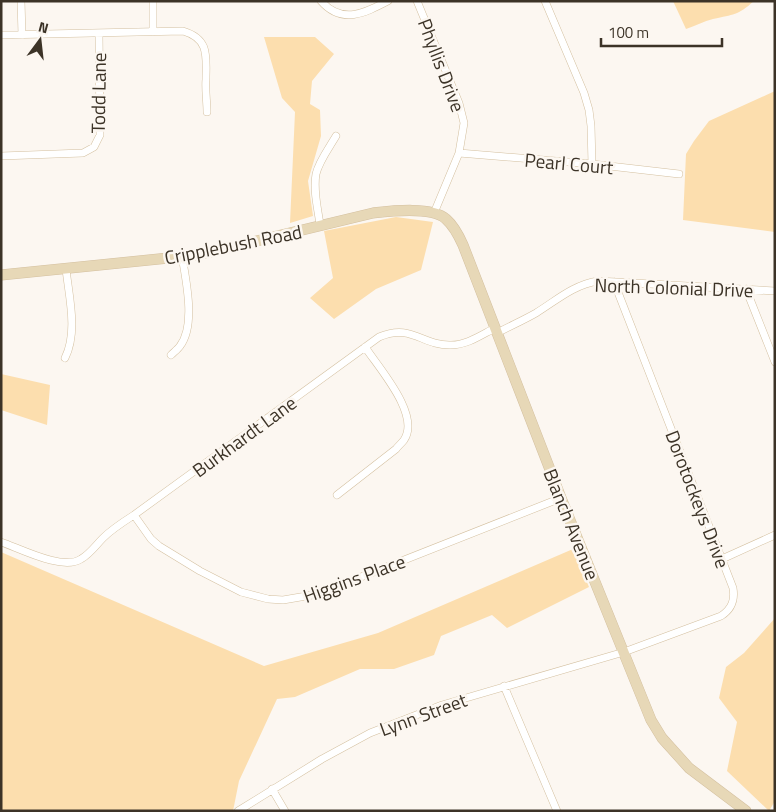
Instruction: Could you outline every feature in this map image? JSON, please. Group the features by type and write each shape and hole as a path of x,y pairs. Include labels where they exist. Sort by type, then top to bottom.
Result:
{"main road":[{"name":"Cripplebush Road","path":"1,275 66,270 198,255 320,225 388,212 434,213"},
{"name":"Blanch Avenue","path":"434,213 445,217 456,232 624,652 642,702 651,720 662,738 689,768 746,811"}],"street":[{"path":"21,1 22,35"},
{"path":"153,1 153,32"},
{"path":"321,1 329,9 338,13 354,15 364,13 388,1"},
{"name":"Phyllis Drive","path":"417,1 459,103 464,123 459,153 434,213"},
{"path":"545,1 584,93 592,126 592,164"},
{"path":"1,35 183,31 191,34 202,44 206,58 207,112"},
{"name":"Todd Lane","path":"1,156 83,154 94,147 100,135 99,33"},
{"path":"320,225 315,191 316,174 336,136"},
{"name":"Pearl Court","path":"459,153 592,164 679,174"},
{"path":"171,355 181,346 187,331 187,296 182,256"},
{"path":"65,358 70,348 71,332 66,270"},
{"name":"North Colonial Drive","path":"496,330 535,314 576,287 598,281 775,291"},
{"name":"Dorotockeys Drive","path":"614,282 734,594 731,607 721,616 624,652"},
{"path":"746,290 775,362"},
{"name":"Burkhardt Lane","path":"1,542 61,564 76,562 116,527 379,337 397,332 415,334 441,344 461,344 496,330"},
{"path":"336,495 396,449 404,440 407,432 408,422 403,404 366,347"},
{"name":"Higgins Place","path":"134,515 148,535 159,546 200,571 240,592 268,599 283,600 318,594 561,498"},
{"path":"722,559 775,535"},
{"name":"Lynn Street","path":"238,811 322,759 370,733 442,705 624,652"},
{"path":"504,686 554,810"},
{"path":"272,789 285,811"}],"shaded area":[{"path":"673,1 754,1 735,14 710,20 686,29"},
{"path":"264,37 315,37 334,54 312,81 310,104 320,110 321,136 308,181 313,216 290,223 295,112 282,98"},
{"path":"775,91 775,232 683,220 686,154 694,141 709,121"},
{"path":"396,217 433,222 421,270 376,289 334,319 310,298 333,278 324,231"},
{"path":"1,374 50,385 47,425 1,410"},
{"path":"573,549 589,587 507,628 492,615 441,636 434,655 394,669 360,669 295,697 277,699 239,781 233,811 1,811 1,552 264,666 378,633"},
{"path":"775,618 775,801 769,811 727,771 737,722 719,698 726,667 744,653"}]}
